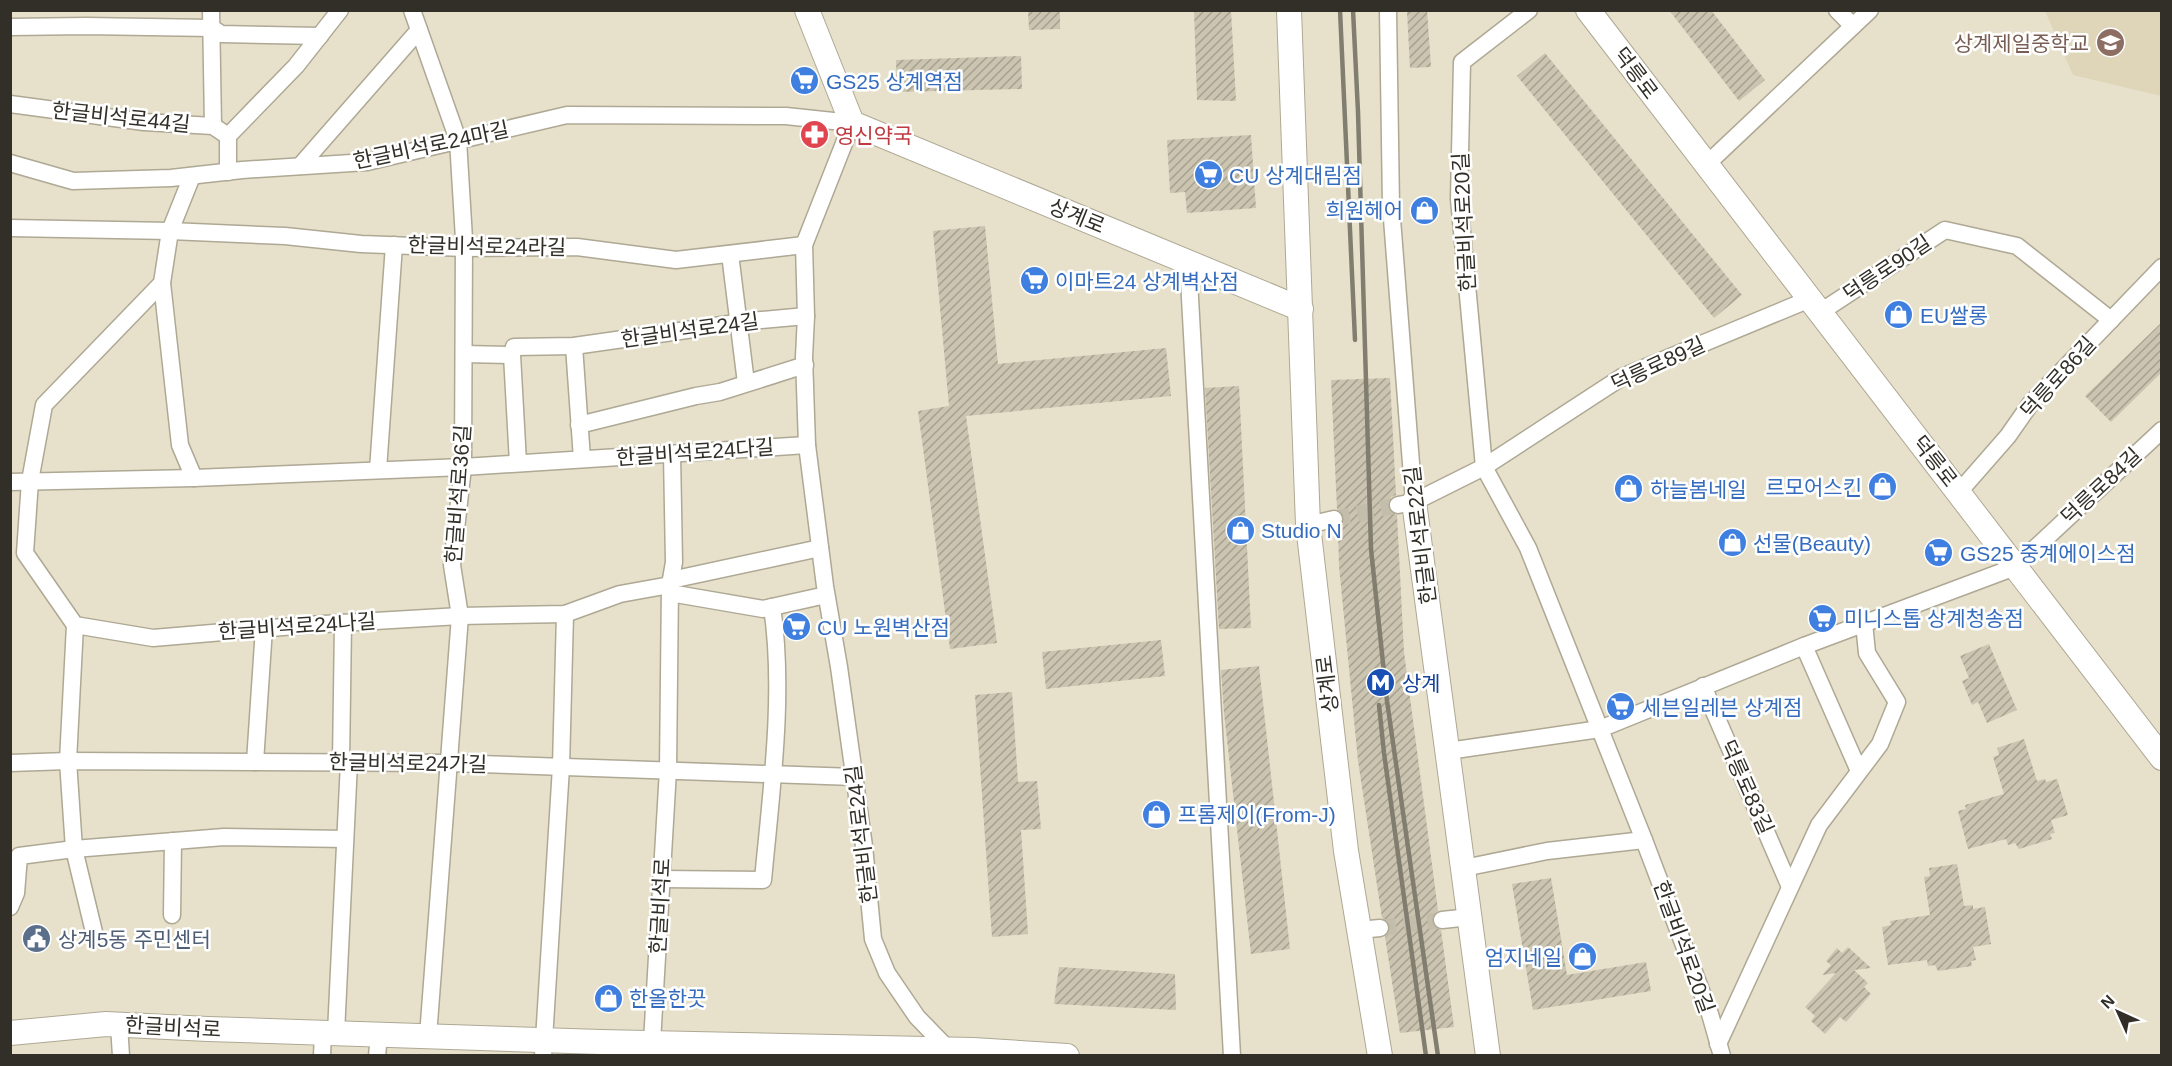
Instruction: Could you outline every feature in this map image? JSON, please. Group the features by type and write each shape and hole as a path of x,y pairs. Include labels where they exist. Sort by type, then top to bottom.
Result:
{"main road":[{"path":"807,10 852,123"},
{"name":"상계로","path":"1289,10 1308,525 1346,851 1370,929 1380,1056"},
{"name":"덕릉로","path":"1588,10 2162,758"},
{"name":"상계로","path":"852,123 1301,309"},
{"name":"한글비석로22길","path":"1406,503 1448,751 1488,1056"},
{"name":"한글비석로","path":"10,1033 119,1025 378,1045 428,1036 474,1047 612,1049 652,1042 697,1049 951,1052 1067,1056"}],"street":[{"path":"211,10 213,126"},
{"path":"228,172 228,136 296,66 340,10"},
{"name":"한글비석로36길","path":"412,10 458,140 465,248 463,467 452,565 460,616 428,1036"},
{"name":"한글비석로22길","path":"1388,10 1391,206 1406,503"},
{"name":"한글비석로20길","path":"1529,10 1462,62 1459,199 1484,467 1528,548 1644,840 1710,1014 1720,1050"},
{"path":"1837,10 1853,26"},
{"path":"1706,165 1870,10"},
{"path":"10,27 212,28 222,34 320,36"},
{"path":"300,166 419,30"},
{"name":"한글비석로44길","path":"10,104 144,122 213,126 228,136"},
{"name":"한글비석로24마길","path":"10,163 73,181 192,176 367,162 567,115 786,116 852,123"},
{"name":"한글비석로24길","path":"852,123 804,245 807,445 826,595 864,846 873,939 887,973 917,1017 951,1052"},
{"path":"192,176 170,231 162,283 180,445 194,478"},
{"name":"한글비석로24라길","path":"10,228 285,236 361,244 465,248 577,247 676,260 804,245"},
{"name":"덕릉로90길","path":"1814,306 1945,230 2018,246 2110,320"},
{"path":"378,470 394,245"},
{"path":"730,254 746,383"},
{"path":"1188,262 1232,1056"},
{"name":"덕릉로86길","path":"1959,492 2008,436 2031,403 2162,267"},
{"path":"94,932 74,849 68,761 75,625 25,553 30,482 44,405 162,283"},
{"name":"덕릉로89길","path":"1484,467 1622,377 1814,306"},
{"name":"한글비석로24길","path":"574,346 806,316"},
{"path":"518,463 512,355 514,347 574,346 582,459"},
{"path":"464,354 512,355"},
{"path":"579,425 720,392 805,365"},
{"name":"덕릉로84길","path":"2015,567 2162,430"},
{"name":"한글비석로24다길","path":"10,482 194,478 463,467 807,445"},
{"path":"668,770 671,586 674,562 672,454"},
{"path":"1406,503 1484,467"},
{"path":"1308,525 1334,519"},
{"name":"한글비석로24나길","path":"75,625 153,638 264,628 460,616 565,614 620,594 671,586 820,548"},
{"path":"1448,751 1600,729 1803,646 2015,567"},
{"path":"671,586 763,609 826,595"},
{"path":"662,879 763,880 773,774 777,673 776,635 772,607"},
{"path":"543,1048 561,767 565,614"},
{"path":"327,1041 345,839 343,623"},
{"path":"1720,1050 1819,825 1880,744 1897,702 1867,654 1864,623"},
{"path":"255,762 264,628"},
{"path":"1803,646 1859,771"},
{"name":"덕릉로83길","path":"1703,686 1790,887"},
{"name":"한글비석로24가길","path":"10,763 68,761 448,763 854,777"},
{"name":"한글비석로","path":"652,1042 668,770"},
{"path":"10,907 16,892 19,856 74,849 224,837 345,839"},
{"path":"1464,868 1546,851 1644,840"},
{"path":"172,915 173,841"},
{"path":"1442,920 1470,917"},
{"path":"119,1025 122,1056"}],"shaded area":[{"name":"상계제일중학교","path":"2045,11 2161,11 2161,96 2073,75"}],"building":[{"path":"1028,10 1060,10 1060,29 1029,30"},
{"path":"1194,10 1231,10 1236,101 1197,100"},
{"path":"1427,10 1431,67 1410,68 1407,12"},
{"path":"1669,10 1711,10 1765,80 1739,101"},
{"path":"1545,53 1742,295 1714,318 1517,76"},
{"path":"1021,56 1022,89 897,92 896,60"},
{"path":"1251,135 1256,208 1187,213 1185,192 1170,193 1167,140"},
{"path":"985,226 998,364 1166,348 1171,396 966,416 997,643 950,649 918,411 949,406 933,231"},
{"path":"2162,322 2162,372 2111,422 2085,396"},
{"name":"상계","path":"1390,378 1396,495 1391,497 1388,506 1390,512 1397,515 1404,652 1438,910 1433,915 1432,922 1434,927 1441,930 1454,1027 1400,1033 1385,937 1389,933 1390,926 1388,921 1382,918 1358,761 1339,566 1338,529 1344,523 1344,517 1337,509 1331,380"},
{"path":"1239,386 1251,628 1219,629 1205,388"},
{"path":"1161,640 1165,676 1046,689 1042,652"},
{"path":"1989,644 2017,710 1987,723 1978,702 1972,705 1962,681 1969,678 1960,656"},
{"path":"1259,666 1290,949 1251,954 1221,670"},
{"path":"1012,692 1018,782 1037,781 1041,829 1021,830 1028,934 992,937 975,695"},
{"path":"2024,739 2037,781 2045,779 2046,782 2057,779 2068,815 2051,820 2055,833 2050,834 2052,839 2019,849 2015,843 2008,845 2006,839 1968,849 1958,811 1966,809 1965,805 2004,794 1993,757 1999,755 1997,748"},
{"path":"1957,864 1964,906 1973,905 1973,909 1985,907 1991,944 1973,947 1976,960 1971,961 1972,966 1938,971 1935,965 1928,966 1927,960 1888,965 1882,927 1891,925 1890,921 1930,915 1924,877 1930,876 1929,868"},
{"path":"1551,878 1567,975 1646,962 1651,991 1533,1010 1512,884"},
{"path":"1848,947 1871,968 1854,970 1868,983 1864,987 1871,994 1846,1022 1840,1017 1825,1034 1811,1021 1815,1016 1805,1007 1836,973 1822,975 1831,965 1826,961 1837,948 1842,953"},
{"path":"1059,967 1175,974 1176,1010 1054,1004"}],"tunnel":[{"path":"1334,519 1398,505"},
{"path":"1380,928 1442,920"}],"railway":[{"path":"1340,10 1355,340"},
{"path":"1353,10 1371,549 1387,701 1438,1056"},
{"path":"1379,705 1426,1056"}],"place":[{"name":"상계제일중학교","path":"2110,43"},
{"name":"GS25 상계역점","path":"805,81"},
{"name":"영신약국","path":"814,135"},
{"name":"CU 상계대림점","path":"1208,175"},
{"name":"희원헤어","path":"1424,210"},
{"name":"이마트24 상계벽산점","path":"1034,281"},
{"name":"EU쌀롱","path":"1899,315"},
{"name":"르모어스킨","path":"1883,487"},
{"name":"하늘봄네일","path":"1629,489"},
{"name":"Studio N","path":"1240,530"},
{"name":"선물(Beauty)","path":"1732,543"},
{"name":"GS25 중계에이스점","path":"1939,553"},
{"name":"미니스톱 상계청송점","path":"1823,618"},
{"name":"CU 노원벽산점","path":"796,627"},
{"name":"상계","path":"1381,683"},
{"name":"세븐일레븐 상계점","path":"1621,707"},
{"name":"프롬제이(From-J)","path":"1157,814"},
{"name":"상계5동 주민센터","path":"37,939"},
{"name":"엄지네일","path":"1583,957"},
{"name":"한올한끗","path":"608,998"}]}
